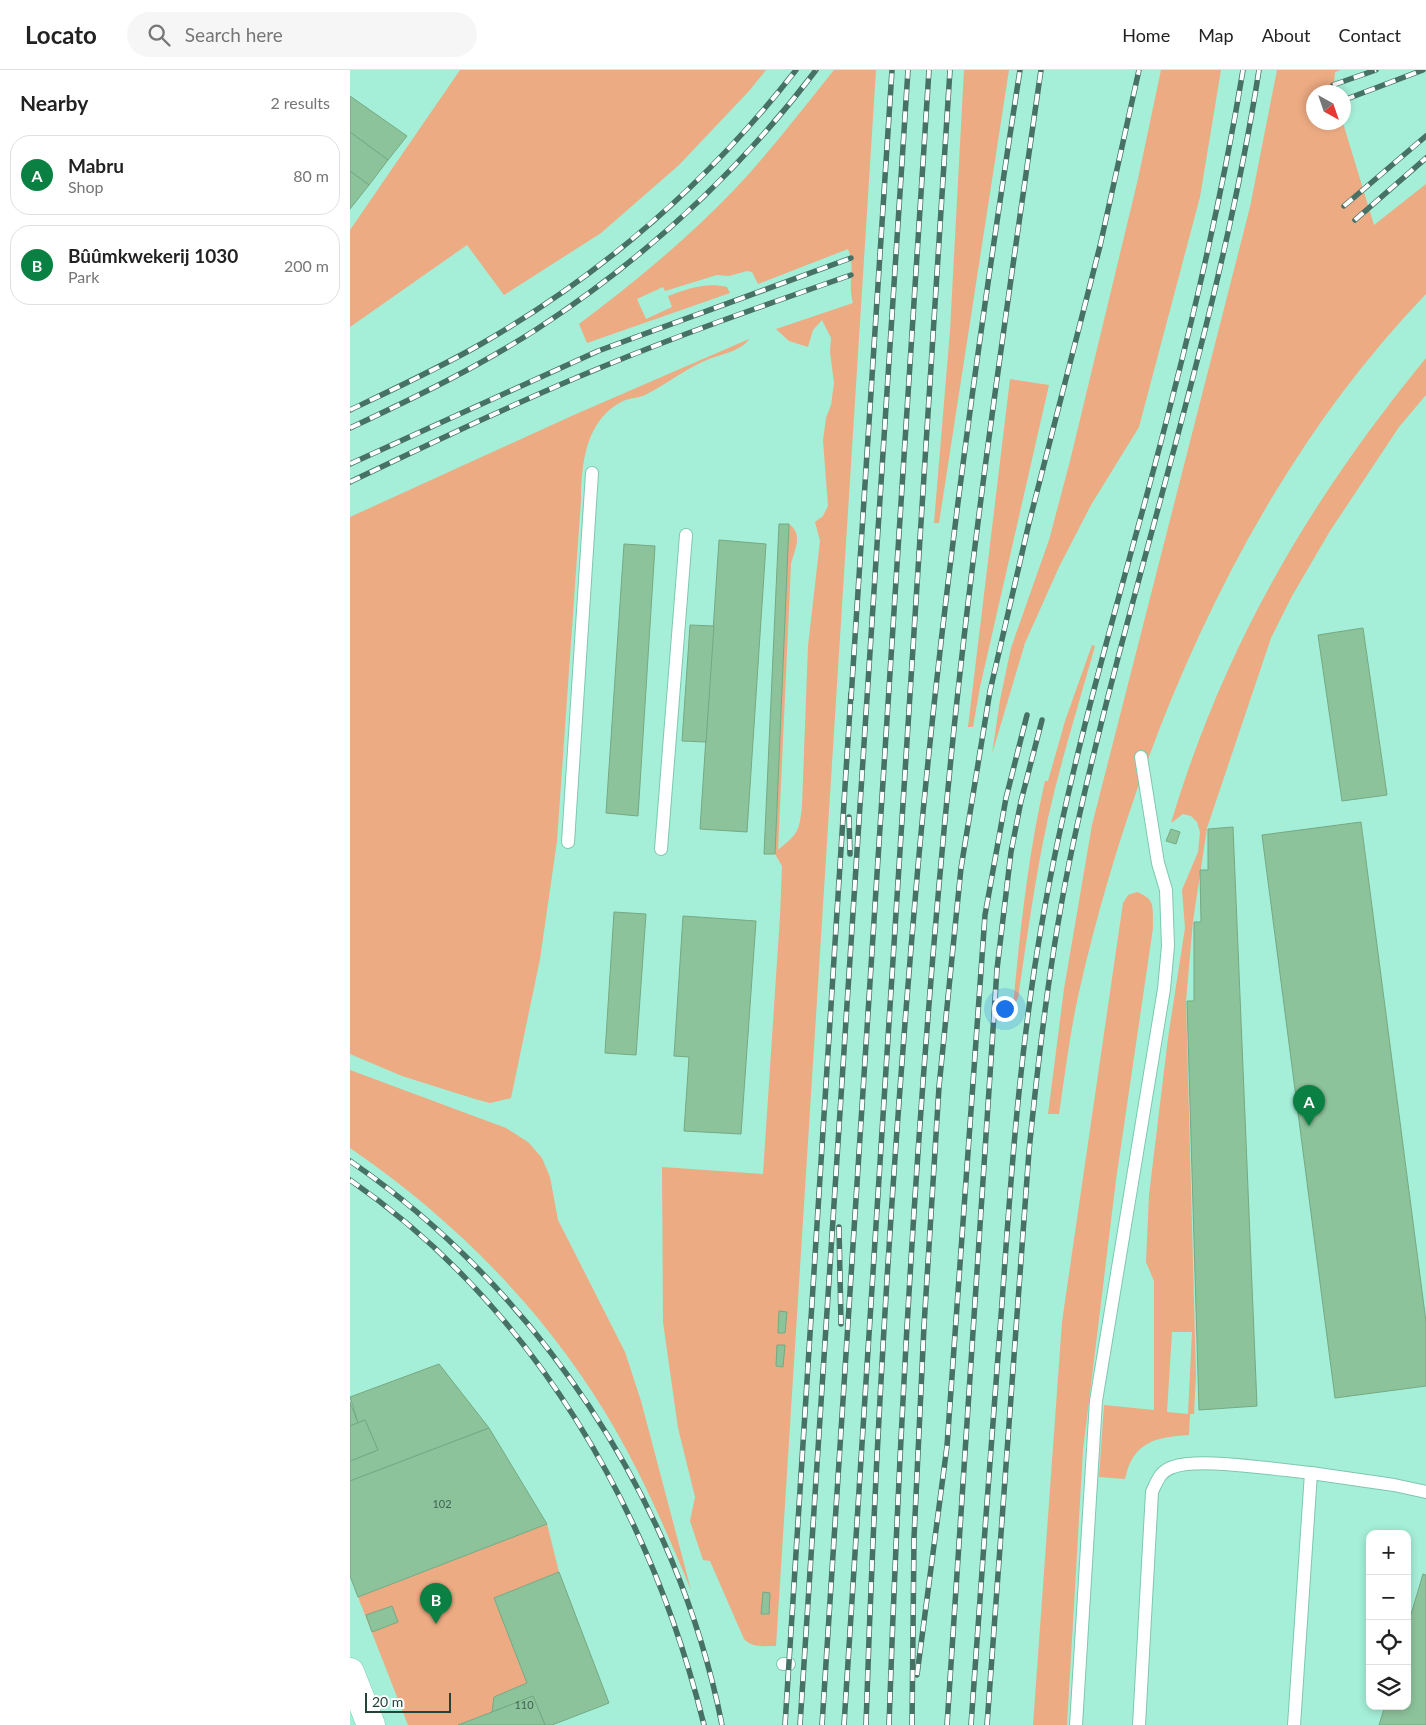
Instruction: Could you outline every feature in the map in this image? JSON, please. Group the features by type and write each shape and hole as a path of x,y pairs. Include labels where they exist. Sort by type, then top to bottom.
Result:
{"street":[{"path":"350,1672 371,1725"}],"lane":[{"path":"568,842 592,473"},
{"path":"662,849 686,535"},
{"path":"1076,1725 1096,1401 1164,989 1168,946 1166,890 1158,863 1141,757"},
{"path":"1139,1725 1152,1492 1158,1476 1172,1467 1191,1463 1312,1473 1394,1485 1426,1492"},
{"path":"1294,1725 1312,1473"}],"shaded area":[{"path":"460,70 766,70 749,91 679,165 601,233 504,295 467,245 350,327 350,230"},
{"path":"834,70 876,70 776,1646 763,1646 751,1644 744,1639 710,1561 703,1560 690,1521 695,1497 678,1428 663,1322 662,1167 763,1174 782,866 775,854 789,524 794,528 797,543 791,564 778,850 794,836 801,815 808,646 820,541 815,522 823,516 828,506 823,440 834,383 830,352 831,338 822,320 813,330 808,347 789,341 776,329 853,303 851,296 852,270 850,256 848,249 758,284 752,272 747,271 729,276 717,275 665,291 663,287 637,299 646,319 672,307 668,296 683,291 711,285 727,287 730,293 587,343 579,324 620,293 698,226 760,161"},
{"path":"964,70 1009,70 939,523 934,523 950,331"},
{"path":"1161,70 1221,70 1200,197 1139,427 1091,505 1059,567 1025,643 992,754 1000,700 1011,648 1049,540 1070,461 1138,179"},
{"path":"1277,70 1341,70 1335,72 1334,85 1306,85 1306,130 1345,130 1374,225 1426,184 1426,294 1362,367 1304,447 1253,531 1207,619 1167,711 1132,804 1103,898 1079,992 1059,1114 1048,1114 1064,989 1092,825 1250,207"},
{"path":"749,339 737,349 684,371 645,395 623,401 601,419 593,431 588,444 582,472 557,841 540,959 511,1098 490,1103 475,1099 402,1076 350,1054 350,517 576,414"},
{"path":"1426,358 1426,395 1399,427 1330,531 1292,596 1271,638 1207,828 1193,921 1186,1001 1196,1375 1194,1414 1190,1414 1189,1435 1156,1440 1147,1444 1134,1457 1125,1479 1099,1477 1104,1405 1154,1410 1154,1281 1146,1262 1149,1195 1168,1038 1185,928 1182,890 1198,852 1200,832 1197,822 1191,816 1183,814 1171,823 1192,758 1244,636 1308,521 1344,466","holes":["1172,1332 1192,1332 1188,1414 1167,1412"]},
{"path":"1010,379 1049,385 980,687 973,727 968,727"},
{"path":"1092,645 1095,646 1064,753 1048,818 1035,886 1018,998 1013,1007 1029,865 1045,781 1048,781 1065,721"},
{"path":"1137,892 1148,898 1151,902 1153,928 1116,1180 1083,1450 1067,1725 1033,1725 1062,1322 1123,903 1128,895"},
{"path":"350,1070 506,1128 528,1142 542,1158 550,1177 558,1220 625,1352 641,1401 691,1590 656,1508 626,1449 590,1388 562,1348 499,1274 464,1239 428,1207 350,1148"},
{"path":"547,1524 559,1572 494,1598 527,1683 494,1697 492,1712 458,1725 408,1725 358,1597"}],"building":[{"path":"350,96 407,136 388,160 350,132"},
{"path":"350,132 388,160 369,185 350,171"},
{"path":"350,171 369,185 350,209"},
{"path":"779,524 789,524 775,854 764,854"},
{"path":"719,540 766,544 747,832 700,829"},
{"path":"624,544 655,546 638,816 606,813"},
{"path":"690,625 714,626 706,742 682,741"},
{"path":"1363,628 1387,795 1342,801 1318,635"},
{"path":"1361,822 1426,1322 1426,1386 1335,1398 1262,835"},
{"path":"1233,827 1257,1406 1199,1410 1187,1001 1194,1001 1194,922 1201,922 1200,870 1208,870 1208,829"},
{"path":"1171,829 1180,832 1176,844 1166,841"},
{"path":"614,912 646,914 636,1055 605,1053"},
{"path":"683,916 756,921 741,1134 684,1131 689,1057 674,1056"},
{"path":"779,1311 787,1312 785,1333 778,1333"},
{"path":"777,1345 785,1345 783,1367 776,1366"},
{"path":"439,1364 489,1428 350,1481 350,1461 378,1450 365,1420 358,1423 350,1397"},
{"path":"350,1402 358,1423 350,1426"},
{"path":"365,1420 378,1450 350,1461 350,1426"},
{"path":"489,1428 547,1524 358,1597 350,1576 350,1481"},
{"path":"559,1572 609,1703 552,1725 545,1725 533,1696 492,1712 494,1697 527,1683 494,1598"},
{"path":"1423,1574 1426,1575 1426,1725 1379,1725 1384,1710 1411,1710 1411,1614"},
{"path":"763,1592 770,1593 769,1614 761,1614"},
{"path":"392,1606 398,1622 372,1632 366,1615"},
{"path":"533,1696 545,1725 458,1725 492,1712"}],"railway":[{"path":"350,410 433,370 481,344 526,317 612,256 691,187 728,149 796,70"},
{"path":"350,428 422,394 492,356 537,329 615,273 688,212 722,178 755,144 816,70"},
{"path":"851,699 892,70"},
{"path":"800,1725 908,70"},
{"path":"822,1725 929,70"},
{"path":"844,1725 950,70"},
{"path":"866,1725 874,1510 886,1295 918,866 950,566 990,268 1020,70"},
{"path":"889,1725 912,1241 929,999 951,758 981,500 1041,70"},
{"path":"912,1725 914,1538 924,1326 939,1087 961,868 990,691 1029,523 1100,246 1139,70"},
{"path":"971,1725 1013,1158 1022,1061 1035,965 1064,811 1103,654 1160,445 1200,285 1234,124 1243,70"},
{"path":"987,1725 1029,1151 1054,947 1068,866 1099,731 1199,355 1222,261 1242,166 1259,70"},
{"path":"1333,85 1376,70"},
{"path":"1351,97 1423,70"},
{"path":"1344,206 1426,136"},
{"path":"1355,220 1426,158"},
{"path":"350,464 598,351 851,258"},
{"path":"350,482 570,380 633,354 851,275"},
{"path":"785,1725 851,693"},
{"path":"917,1675 947,1446 985,915 1006,798 1027,715"},
{"path":"947,1725 997,969 1011,852 1021,801 1042,720"},
{"path":"849,817 850,854"},
{"path":"350,1161 418,1213 481,1272 538,1337 590,1407 634,1482 672,1560 701,1642 722,1725"},
{"path":"350,1180 416,1231 475,1289 529,1352 576,1420 617,1492 652,1567 681,1645 704,1725"},
{"path":"839,1227 841,1324"}],"place":[{"name":"Mabru","path":"1309,1126"},
{"name":"Bûûmkwekerij 1030","path":"436,1624"}]}
